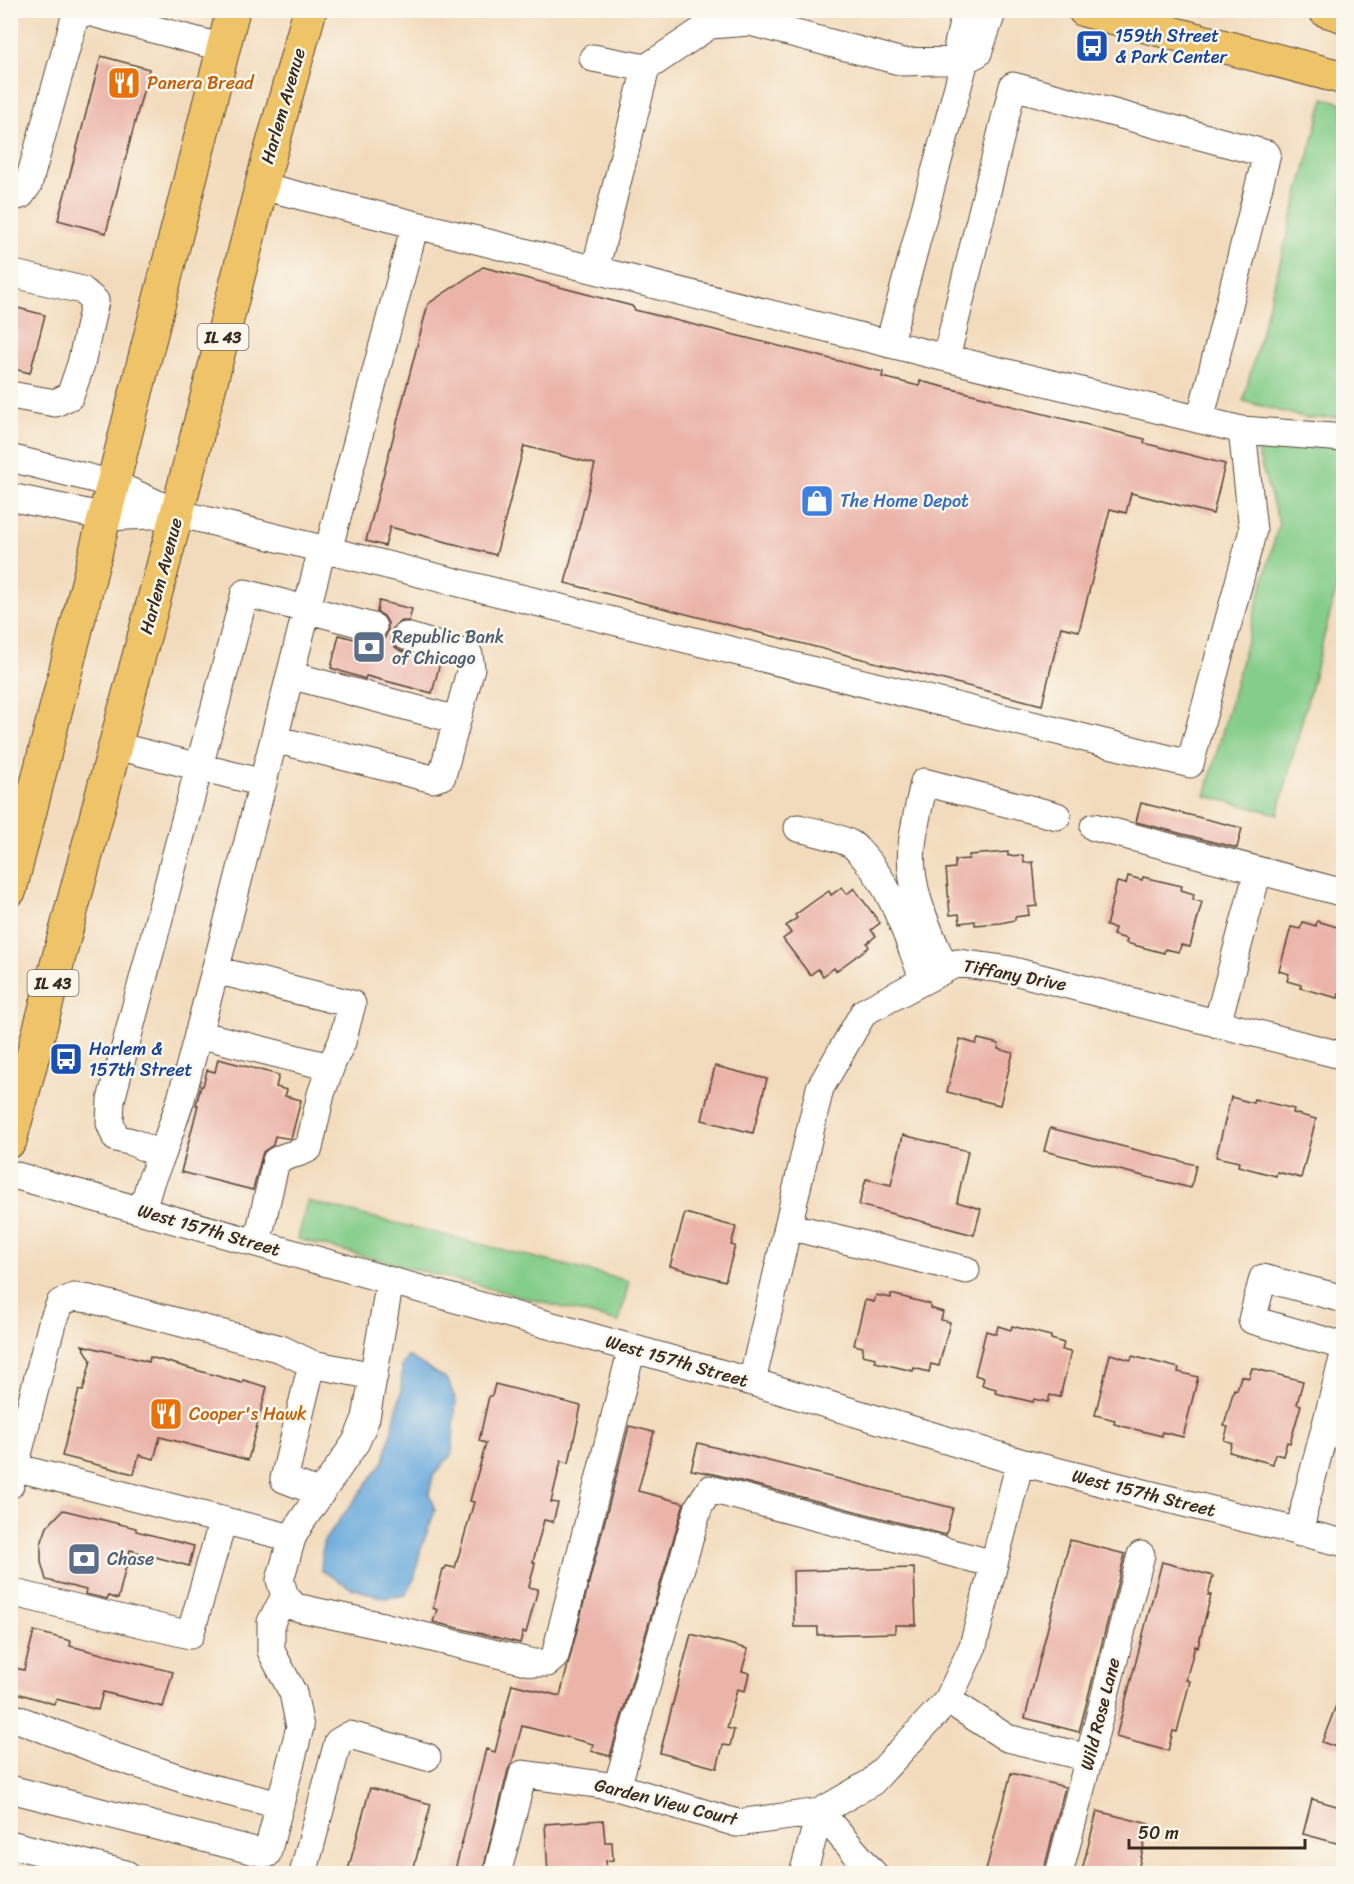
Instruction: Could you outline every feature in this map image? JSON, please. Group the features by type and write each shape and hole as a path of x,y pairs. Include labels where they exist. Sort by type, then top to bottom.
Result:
{"main road":[{"path":"10,890 233,10"},
{"name":"Harlem Avenue","path":"10,1142 116,746 261,186 310,10"},
{"path":"1084,10 1344,78"},
{"path":"1325,10 1344,16"}],"street":[{"path":"10,198 21,195 27,184 79,10 157,20 224,48"},
{"path":"889,344 964,60 958,44 966,10"},
{"path":"595,270 646,68 711,25 750,22 903,62 964,60 978,53 993,10"},
{"path":"593,58 646,68"},
{"path":"946,358 1013,87 1267,154 1200,420"},
{"path":"261,186 1242,430 1344,438"},
{"path":"142,1211 181,1099 307,609 415,225"},
{"path":"10,273 82,290 95,301 81,364 70,396 55,403 10,395"},
{"path":"10,458 114,484 177,513 1190,764 1253,530 1242,430"},
{"path":"10,497 106,517 177,513"},
{"path":"162,1155 116,1138 110,1123 111,1101 245,593 373,627"},
{"path":"274,739 433,779 442,776 471,668 469,655 406,636"},
{"path":"290,675 457,720"},
{"path":"116,746 263,783"},
{"path":"934,975 912,879 911,847 924,782 1057,816"},
{"path":"1094,827 1344,893"},
{"path":"798,828 833,837 854,846 882,881 934,975"},
{"path":"1217,1024 1258,871"},
{"name":"Tiffany Drive","path":"752,1382 820,1088 864,1012 957,963 1010,970 1344,1056"},
{"path":"215,970 352,1004 342,1042 321,1094 309,1148 301,1154 285,1155 276,1161 256,1243"},
{"path":"198,1034 330,1067"},
{"name":"West 157th Street","path":"10,1174 752,1382 1020,1462 1344,1543"},
{"path":"788,1226 966,1269"},
{"path":"1344,1299 1263,1278 1252,1320 1344,1346"},
{"path":"390,1281 374,1376 362,1429 356,1442 292,1538 280,1580 285,1596 295,1607 534,1663 547,1663 555,1656 632,1348"},
{"path":"292,1538 223,1520 12,1473 52,1323 60,1303 74,1297 165,1318 281,1349 312,1364 374,1376"},
{"path":"1300,1533 1305,1505 1344,1355"},
{"path":"312,1364 284,1479 320,1493"},
{"name":"Garden View Court","path":"497,1874 523,1774 617,1787 737,1823 820,1812 872,1782 948,1700 973,1646 1020,1462"},
{"path":"617,1787 699,1506 710,1489 994,1564"},
{"path":"10,1592 190,1635 223,1520"},
{"name":"Wild Rose Lane","path":"1059,1874 1141,1555"},
{"path":"267,1854 300,1727 293,1693 271,1651 271,1622 285,1596"},
{"path":"948,1700 1007,1738 1089,1758"},
{"path":"10,1716 171,1776 280,1804"},
{"path":"10,1788 267,1854 304,1869 338,1742 350,1735 427,1757"},
{"path":"803,1874 820,1812"},
{"path":"820,1812 874,1874"},
{"path":"10,1844 114,1872"}],"green space":[{"path":"1324,98 1343,103 1343,417 1306,418 1243,401"},
{"path":"1254,441 1343,446 1343,563 1278,814 1205,796 1279,523"},
{"path":"307,1201 629,1281 619,1322 298,1239"}],"water":[{"path":"408,1356 448,1380 456,1401 452,1454 433,1476 429,1494 435,1511 420,1551 415,1577 406,1595 385,1598 351,1588 321,1570 323,1542 384,1461 401,1393 402,1366"}],"building":[{"path":"101,56 149,69 106,233 58,220"},
{"name":"The Home Depot","path":"483,267 632,306 635,310 883,372 882,377 919,386 920,381 992,399 996,402 1145,439 1144,443 1225,464 1213,514 1131,493 1126,513 1110,509 1079,631 1061,627 1042,705 565,583 595,464 524,446 496,555 390,527 385,546 366,541 428,304"},
{"path":"10,306 45,315 30,373 10,368"},
{"name":"Republic Bank of Chicago","path":"379,601 412,609 409,621 402,621 395,625 391,632 391,640 401,651 440,663 432,693 366,676 365,679 331,668 339,635 369,643 385,638 388,623 384,616 377,612"},
{"path":"1141,803 1242,828 1237,848 1136,822"},
{"path":"1008,852 1008,856 1023,855 1024,863 1033,862 1037,906 1028,907 1029,915 1015,917 1015,920 975,925 975,921 960,923 959,914 950,915 946,869 955,868 955,860 969,859 969,855"},
{"path":"1128,876 1182,886 1181,890 1194,894 1193,900 1202,902 1190,947 1181,945 1179,952 1165,949 1164,953 1126,943 1127,939 1113,935 1115,928 1106,926 1117,882 1126,884"},
{"path":"842,887 847,894 854,888 880,923 871,930 876,936 867,943 869,947 836,971 834,968 823,976 818,969 810,975 783,939 791,933 786,926 797,918 795,915 817,899 829,891 831,895"},
{"path":"1317,921 1344,929 1344,996 1339,994 1338,998 1300,988 1301,985 1287,981 1289,974 1279,971 1291,927 1300,929 1303,922 1316,926"},
{"path":"960,1039 976,1044 978,1039 999,1044 998,1049 1013,1053 1000,1105 947,1092"},
{"path":"218,1059 279,1075 276,1087 287,1090 285,1096 301,1100 291,1139 275,1136 273,1145 263,1152 253,1190 181,1172 201,1086 203,1086 207,1070 215,1072"},
{"path":"715,1066 767,1079 753,1133 702,1120"},
{"path":"1231,1097 1253,1103 1254,1099 1294,1109 1293,1113 1316,1119 1301,1178 1277,1172 1276,1176 1238,1166 1239,1162 1216,1157"},
{"path":"1050,1128 1196,1165 1191,1188 1044,1151"},
{"path":"903,1135 968,1151 957,1202 981,1209 974,1235 859,1205 866,1179 891,1185"},
{"path":"685,1213 736,1227 731,1245 735,1246 725,1281 670,1266"},
{"path":"891,1294 930,1304 930,1308 943,1312 941,1320 950,1322 939,1366 931,1364 929,1372 914,1368 913,1371 875,1362 876,1358 862,1355 863,1347 854,1345 865,1300 874,1302 876,1295 891,1298"},
{"path":"998,1326 1011,1330 1012,1326 1051,1336 1051,1339 1064,1343 1062,1350 1071,1352 1060,1397 1050,1395 1048,1402 1034,1399 1033,1402 995,1393 996,1389 982,1385 984,1378 975,1375 986,1331 996,1334"},
{"name":"Cooper's Hawk","path":"82,1345 149,1362 150,1357 242,1383 243,1380 267,1387 248,1460 160,1437 154,1459 139,1455 134,1474 62,1456 79,1390 83,1391 91,1360"},
{"path":"1110,1354 1131,1360 1132,1356 1179,1368 1178,1372 1198,1377 1183,1437 1162,1432 1162,1436 1114,1424 1115,1420 1095,1415"},
{"path":"1252,1368 1303,1381 1297,1404 1301,1405 1290,1443 1287,1442 1283,1456 1275,1454 1273,1464 1229,1452 1232,1443 1224,1440 1228,1427 1224,1426 1234,1389 1237,1390 1241,1376 1249,1378"},
{"path":"495,1384 581,1406 569,1463 561,1461 551,1502 558,1503 553,1522 544,1520 533,1562 535,1563 529,1587 538,1589 526,1633 523,1632 520,1643 433,1622 437,1610 433,1608 443,1569 446,1566 455,1568 474,1502 470,1501 486,1443 479,1441 489,1396 492,1396"},
{"path":"629,1426 654,1432 638,1491 684,1503 610,1756 591,1751 593,1744 522,1726 508,1770 482,1874 454,1874 486,1749 495,1752 512,1684 560,1696"},
{"path":"698,1443 953,1508 946,1535 714,1474 691,1470"},
{"name":"Chase","path":"63,1510 136,1528 136,1531 194,1546 189,1566 130,1550 118,1599 85,1594 86,1590 46,1580 41,1562 41,1544 47,1527"},
{"path":"1070,1540 1125,1554 1079,1732 1025,1718"},
{"path":"1162,1562 1213,1576 1208,1595 1211,1595 1198,1647 1195,1646 1186,1680 1190,1681 1177,1732 1173,1731 1168,1751 1116,1737"},
{"path":"914,1568 916,1625 895,1625 895,1633 818,1635 818,1627 794,1627 793,1571"},
{"path":"34,1631 71,1641 70,1646 173,1672 163,1707 103,1692 98,1710 56,1699 54,1704 10,1691 10,1667 24,1670"},
{"path":"691,1634 748,1649 742,1671 749,1673 745,1691 737,1689 727,1728 734,1730 730,1746 723,1745 717,1768 660,1753"},
{"path":"1342,1690 1344,1691 1344,1750 1322,1742"},
{"path":"1011,1773 1065,1787 1043,1874 985,1874"},
{"path":"370,1788 431,1804 412,1874 347,1874"},
{"path":"1312,1799 1344,1808 1344,1845 1303,1834"},
{"path":"1097,1811 1149,1824 1137,1874 1081,1874"},
{"path":"603,1820 605,1842 612,1842 613,1860 606,1861 607,1874 548,1874 545,1824"}],"place":[{"name":"159th Street & Park Center","path":"1092,46"},
{"name":"Panera Bread","path":"124,83"},
{"name":"The Home Depot","path":"817,501"},
{"name":"Republic Bank of Chicago","path":"369,647"},
{"name":"Harlem & 157th Street","path":"66,1059"},
{"name":"Cooper's Hawk","path":"166,1414"},
{"name":"Chase","path":"84,1559"}]}
